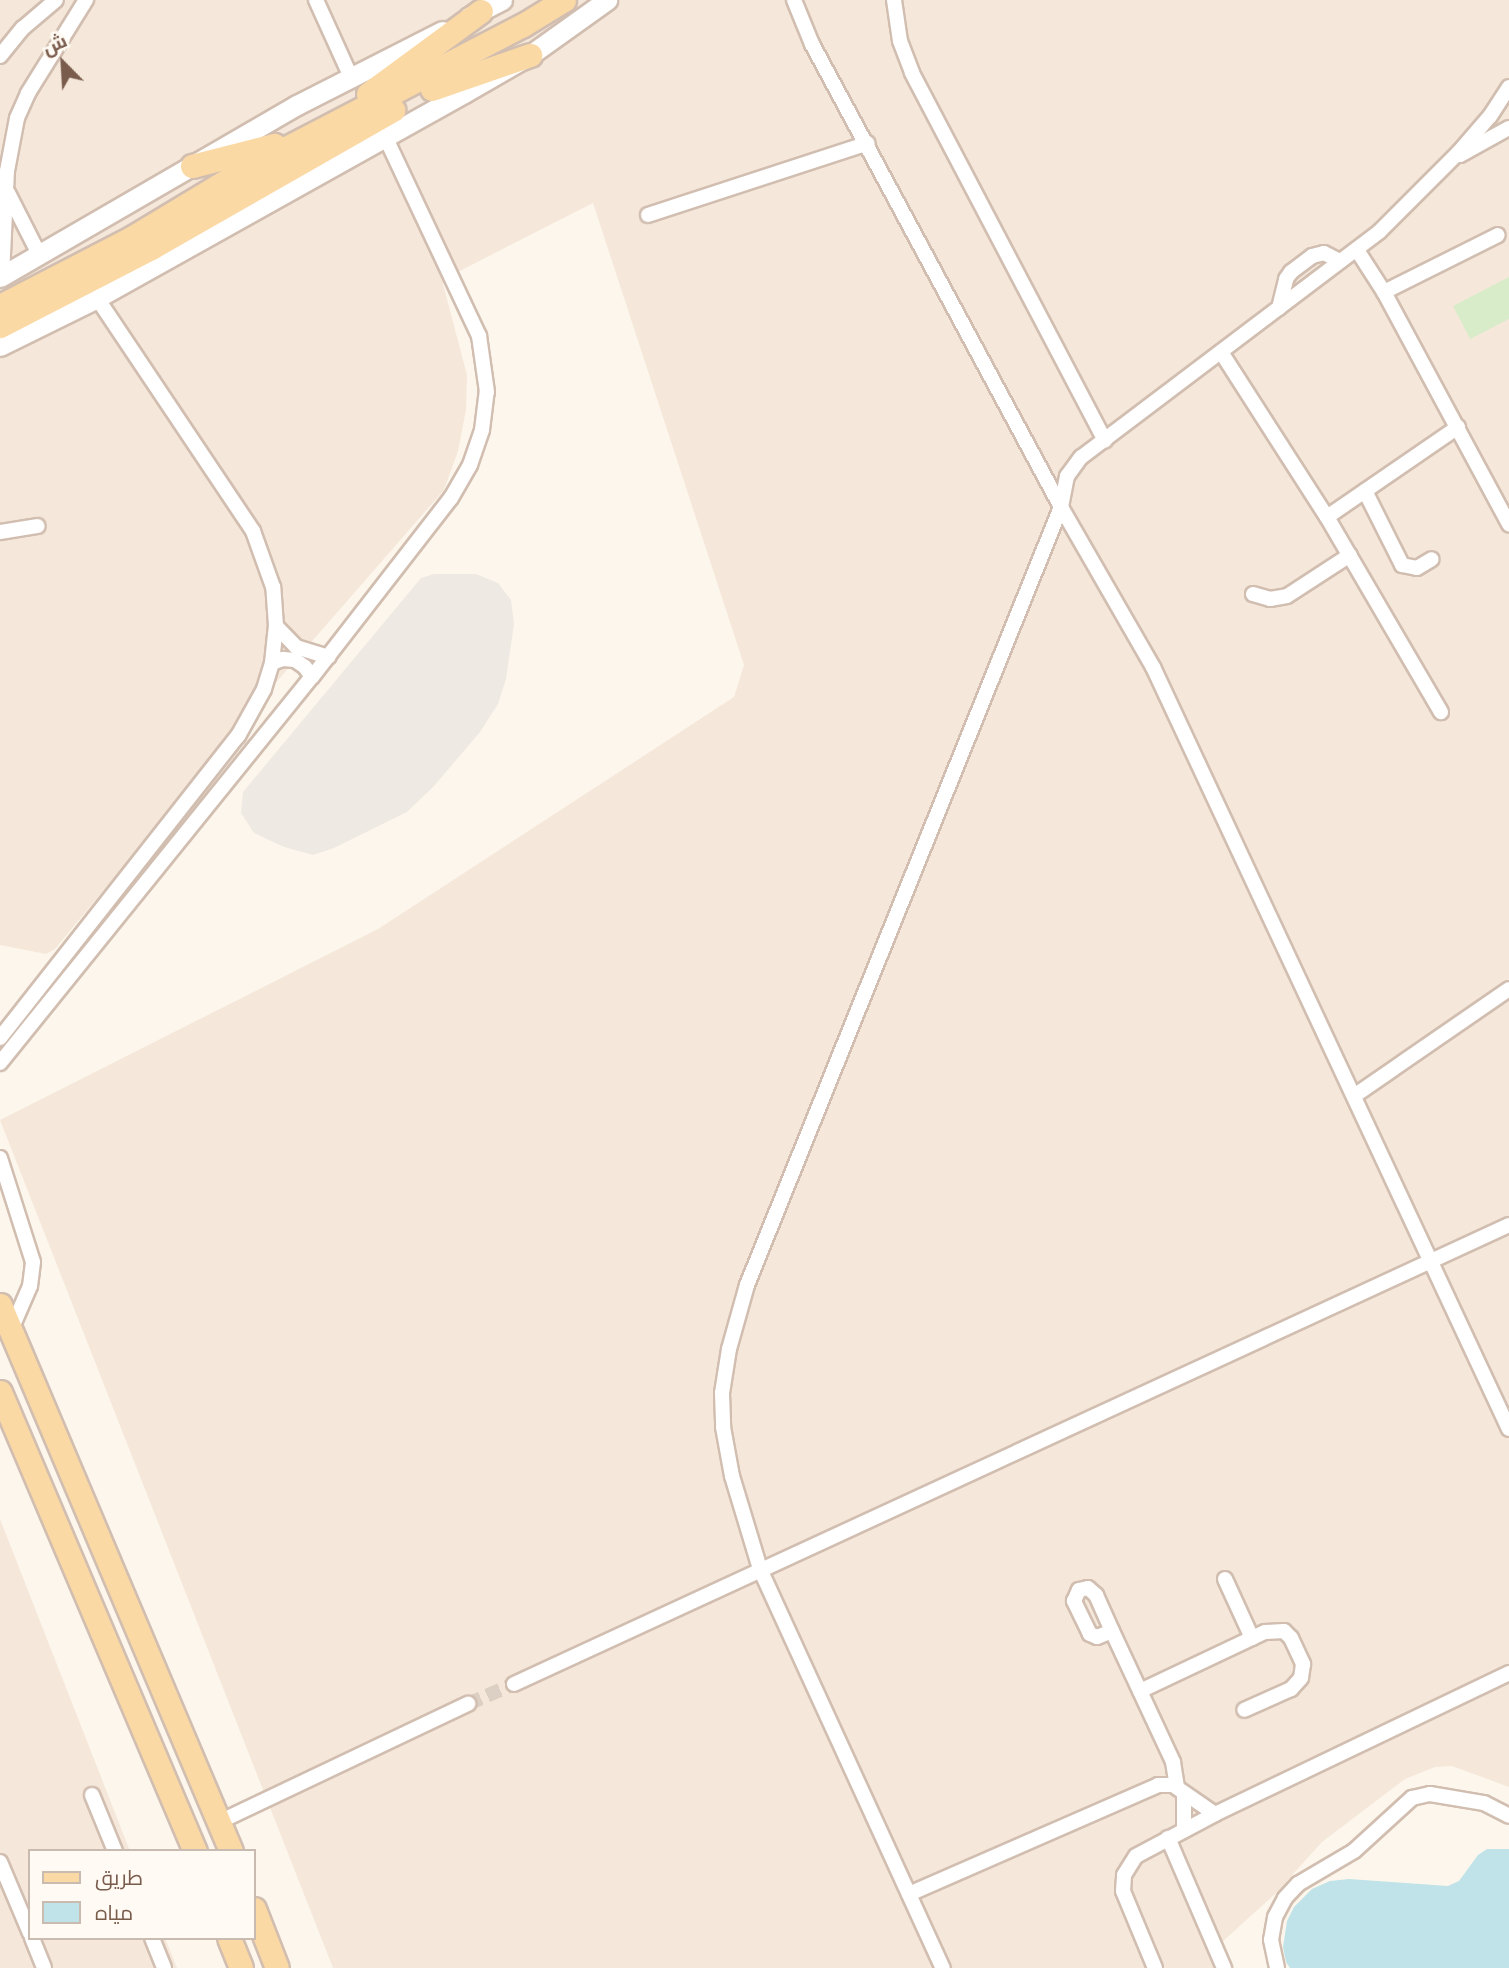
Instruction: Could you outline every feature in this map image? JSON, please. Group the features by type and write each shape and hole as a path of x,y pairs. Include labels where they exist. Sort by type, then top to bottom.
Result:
{"main road":[{"path":"0,326 119,264 326,135 564,0"},
{"path":"298,184 326,135 370,92 481,11"},
{"path":"432,89 523,25"},
{"path":"0,306 133,237 244,170 432,89 530,55"},
{"path":"192,166 326,135"},
{"path":"119,264 146,271"},
{"path":"0,1306 226,1838 206,1849"},
{"path":"0,1392 5,1418 194,1849"},
{"path":"256,1914 277,1968"},
{"path":"230,1940 241,1968"}],"street":[{"path":"0,56 23,28 56,0"},
{"path":"1,276 10,144 17,118 28,93 86,0"},
{"path":"316,0 351,77"},
{"path":"1,276 40,256 297,105 502,0"},
{"path":"0,346 97,298 530,55 607,0"},
{"path":"794,0 812,44 868,143 1061,507 1153,667 1509,1429"},
{"path":"894,0 900,41 912,73 1105,440"},
{"path":"943,1968 760,1569 732,1476 723,1427 722,1393 729,1349 747,1285 1061,507 1073,465 1357,250 1452,159 1490,116 1509,88"},
{"path":"1452,159 1496,138 1509,128"},
{"path":"0,1063 328,657 461,482 477,448 485,411 484,354 473,318 385,136"},
{"path":"648,215 868,143"},
{"path":"8,192 40,256"},
{"path":"1384,292 1498,235"},
{"path":"1357,250 1384,292 1509,524"},
{"path":"1279,308 1286,279 1291,272 1312,256 1324,253 1340,261"},
{"path":"0,1038 238,736 264,689 272,663 276,626 273,587 253,531 97,298"},
{"path":"1221,352 1327,517 1441,712"},
{"path":"1327,517 1458,427"},
{"path":"1364,491 1402,565 1417,568 1432,559"},
{"path":"0,532 38,526"},
{"path":"1253,594 1270,599 1287,596 1350,555"},
{"path":"276,626 296,647 328,657"},
{"path":"272,663 283,659 295,660 305,667 312,677"},
{"path":"1354,1096 1509,989"},
{"path":"0,1158 33,1262 30,1286 11,1330"},
{"path":"514,1684 1509,1225"},
{"path":"1225,1578 1252,1638"},
{"path":"1140,1691 1269,1630 1284,1632 1291,1638 1303,1669 1295,1686 1244,1710"},
{"path":"1112,1631 1173,1762 1181,1791 1184,1830"},
{"path":"1155,1968 1124,1899 1122,1883 1127,1868 1136,1856 1215,1814 1509,1673"},
{"path":"226,1838 468,1704"},
{"path":"909,1894 1158,1784 1181,1791 1215,1814"},
{"path":"1277,1968 1271,1940 1275,1917 1285,1898 1298,1884 1354,1851 1406,1803 1418,1796 1430,1794 1506,1807"},
{"path":"92,1795 115,1849"},
{"path":"1168,1839 1224,1968"},
{"path":"0,1862 28,1928"},
{"path":"33,1940 44,1968"},
{"path":"153,1940 164,1968"}],"shaded area":[{"path":"0,0 1509,0 1509,1787 1452,1766 1435,1767 1405,1779 1322,1842 1276,1893 1211,1952 1215,1968 333,1968 0,1120 378,929 734,697 744,665 593,203 444,279 443,284 467,375 466,410 458,451 444,490 266,694 55,949 46,954 0,945"},
{"path":"434,574 476,574 498,583 511,600 514,624 506,679 498,704 480,732 434,786 407,812 334,848 313,855 284,847 254,833 241,813 243,792 421,578"},
{"path":"0,1519 129,1849 28,1849 28,1940 166,1940 177,1968 0,1968"}],"green space":[{"path":"1509,277 1509,319 1470,339 1453,306"}],"water":[{"path":"1487,1849 1509,1849 1509,1968 1290,1968 1286,1962 1283,1947 1287,1921 1294,1907 1312,1889 1330,1881 1349,1879 1448,1886 1459,1881 1478,1855"}],"tunnel":[{"path":"468,1704 514,1684"}]}
